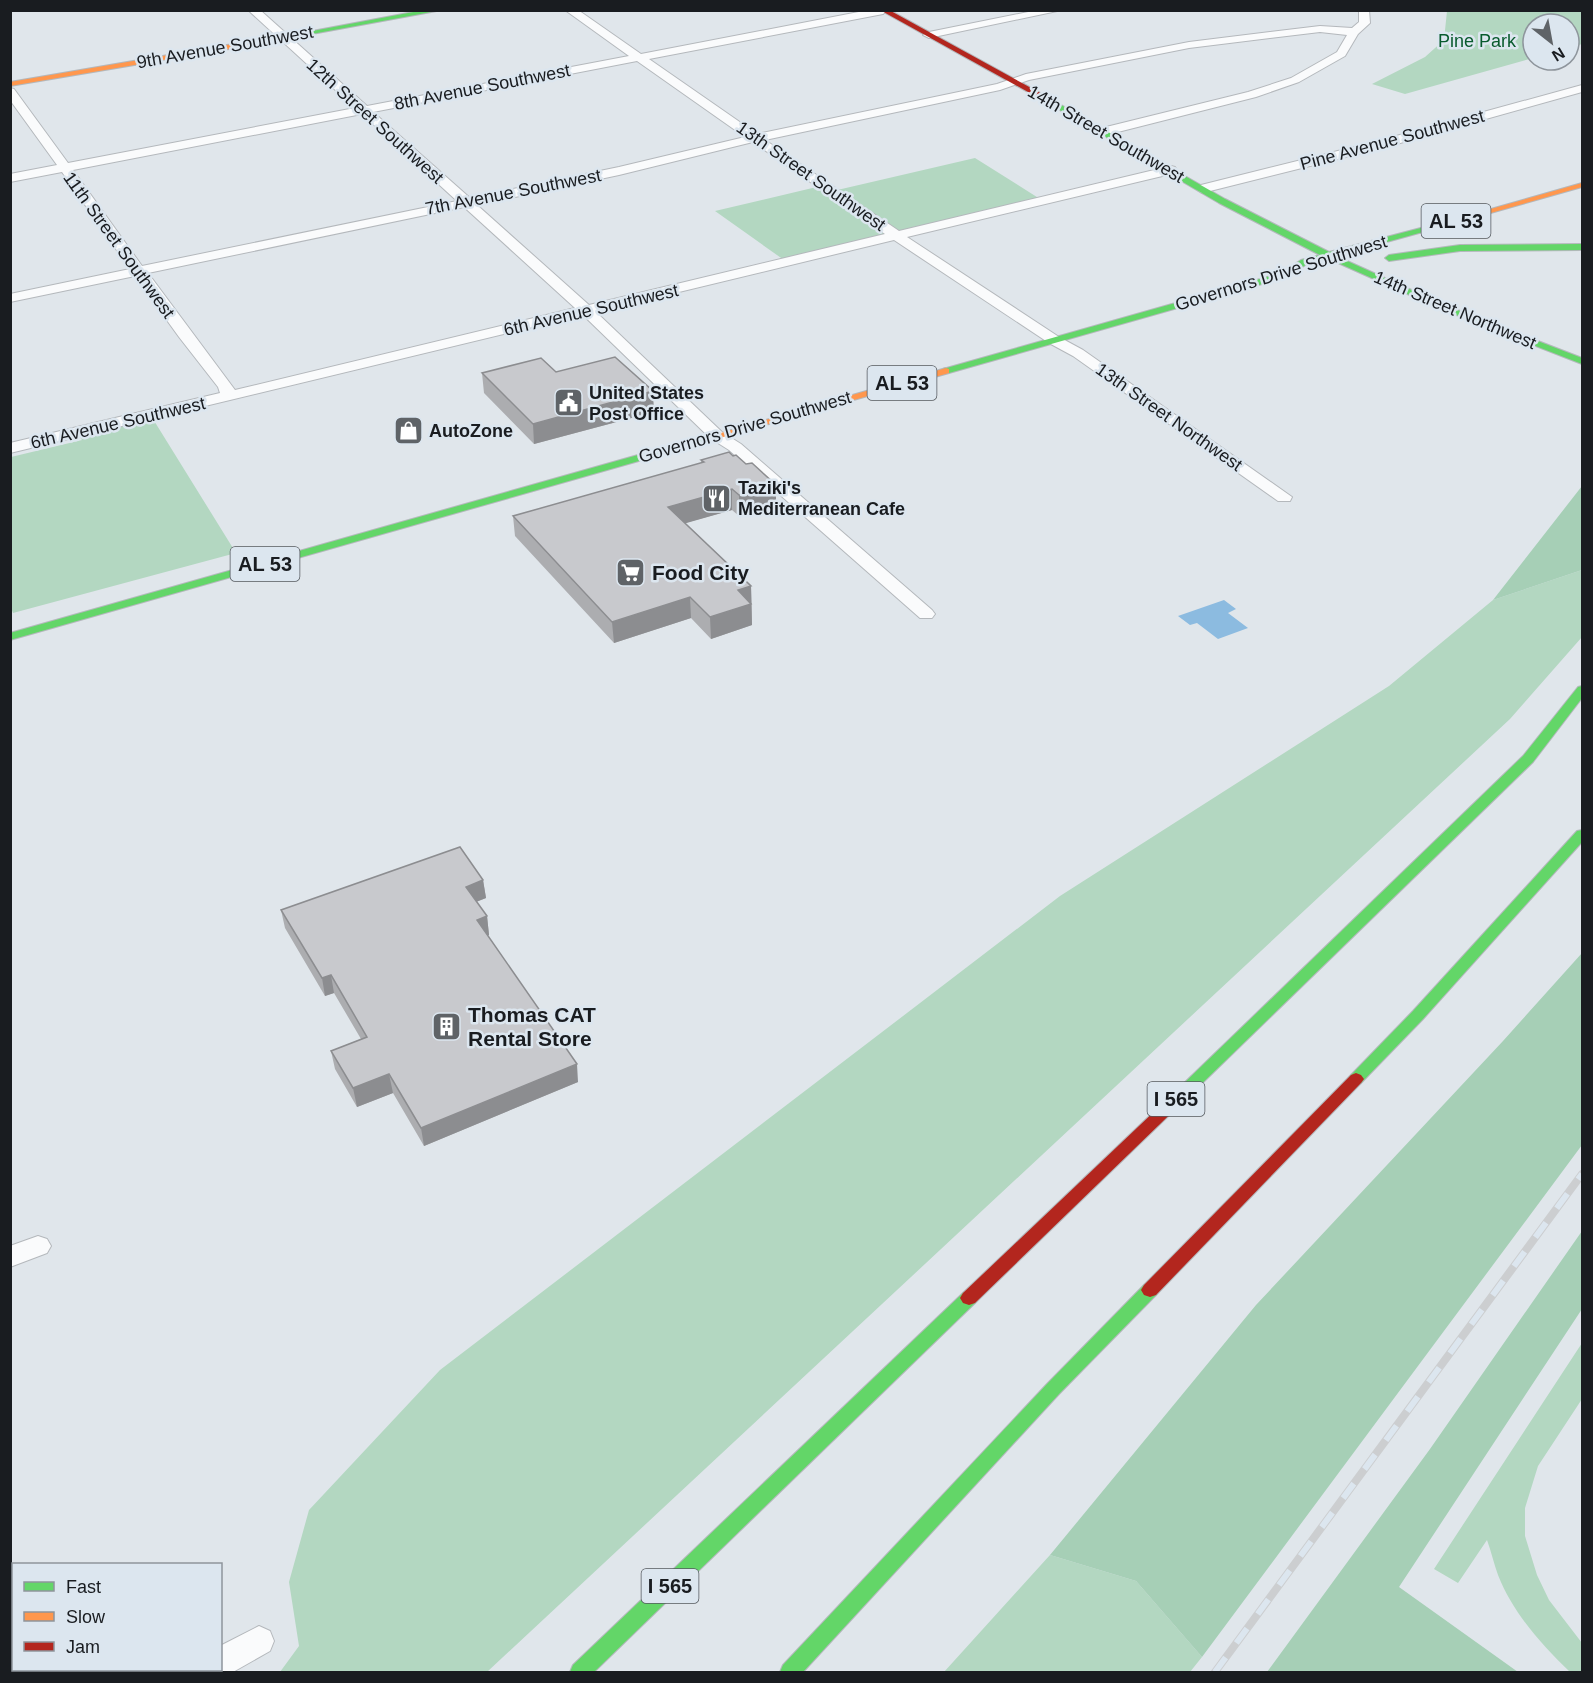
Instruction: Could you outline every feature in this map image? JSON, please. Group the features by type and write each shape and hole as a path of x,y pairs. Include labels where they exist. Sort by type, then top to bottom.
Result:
{"main road":[{"name":"9th Avenue Southwest","path":"10,84 439,10"},
{"name":"14th Street Southwest","path":"883,11 1106,131 1202,189 1330,255"},
{"name":"Governors Drive Southwest","path":"10,637 1284,275 1304,262 1582,185"},
{"name":"AL 53","path":"1284,275 1321,273 1412,254 1460,248 1582,247"},
{"name":"14th Street Northwest","path":"1330,255 1444,310 1582,361"},
{"name":"I 565","path":"580,1672 1528,759 1582,690"},
{"path":"790,1672 1053,1389 1418,1015 1582,834"}],"street":[{"name":"12th Street Southwest","path":"253,10 587,311 716,435 735,447 926,614"},
{"name":"13th Street Southwest","path":"570,10 898,237 1054,340"},
{"path":"929,35 1057,10"},
{"path":"1106,131 1252,94 1295,80 1341,54 1354,32 1365,23 1364,10"},
{"name":"8th Avenue Southwest","path":"10,178 883,11"},
{"name":"7th Avenue Southwest","path":"10,298 465,201 619,171 755,138 1000,87 1026,77 1189,45 1320,29 1354,32"},
{"name":"Pine Avenue Southwest","path":"1202,189 1581,91"},
{"name":"11th Street Southwest","path":"10,92 184,334 226,386 229,397"},
{"name":"6th Avenue Southwest","path":"10,448 1171,170"},
{"name":"13th Street Northwest","path":"1054,340 1078,353 1284,497"},
{"path":"10,1257 38,1246"},
{"path":"222,1662 259,1641"}],"green space":[{"name":"Pine Park","path":"1447,11 1582,11 1582,44 1581,12 1521,12 1521,61 1405,94 1372,84 1425,57 1444,40"},
{"path":"975,158 1040,199 784,260 715,211 825,185 833,191"},
{"path":"148,411 236,553 13,613 11,608 11,457 82,440 74,429"},
{"path":"1582,486 1582,570 1493,600"},
{"path":"1582,570 1582,637 1510,719 487,1672 280,1672 299,1646 289,1582 309,1510 440,1370 1060,896 1389,686 1493,600"},
{"path":"1582,953 1582,1145 1202,1657 1136,1581 1050,1555 1256,1305 1503,1041"},
{"path":"1582,1231 1582,1309 1399,1587 1518,1672 1267,1672 1430,1449"},
{"path":"1582,1343 1582,1399 1538,1466 1525,1508 1525,1536 1537,1575 1549,1600 1582,1643 1582,1672 1570,1672 1538,1639 1520,1615 1504,1589 1487,1540 1458,1583 1434,1569"},
{"path":"1050,1555 1136,1581 1202,1657 1190,1672 944,1672"}],"water":[{"path":"1224,600 1236,609 1228,613 1248,628 1218,639 1197,623 1190,625 1178,616"}],"building":[{"path":"615,357 653,391 533,424 482,373 541,358 556,372"},
{"name":"Food City","path":"729,452 746,464 752,463 776,485 739,495 732,489 668,507 751,586 738,590 751,604 710,617 690,597 612,622 513,516 704,462 701,460"},
{"name":"Thomas CAT Rental Store","path":"460,847 483,880 466,887 487,916 477,920 577,1064 421,1128 389,1074 353,1088 331,1051 367,1037 331,975 322,978 281,910"}],"railway":[{"path":"1215,1672 1582,1174"}],"traffic: fast":[{"path":"274,39 439,10"},
{"path":"1049,100 1222,201 1309,247 1444,307 1582,361"},
{"path":"946,371 1284,275 1304,262 1456,220"},
{"path":"1389,258 1460,248 1582,247"},
{"path":"10,637 705,439"},
{"path":"1184,1092 1528,759 1582,690"},
{"path":"1356,1079 1418,1015 1582,834"},
{"path":"790,1672 1053,1389 1150,1290"},
{"path":"580,1672 969,1298"}],"traffic: slow":[{"path":"10,84 274,39"},
{"path":"1456,220 1582,185"},
{"path":"705,439 946,371"}],"traffic: jam":[{"path":"883,10 1049,100"},
{"path":"1150,1290 1356,1079"},
{"path":"969,1298 1184,1092"}],"place":[{"name":"United States Post Office","path":"568,403"},
{"name":"AutoZone","path":"408,431"},
{"name":"Taziki's Mediterranean Cafe","path":"717,498"},
{"name":"Food City","path":"631,572"},
{"name":"Thomas CAT Rental Store","path":"447,1026"}]}
